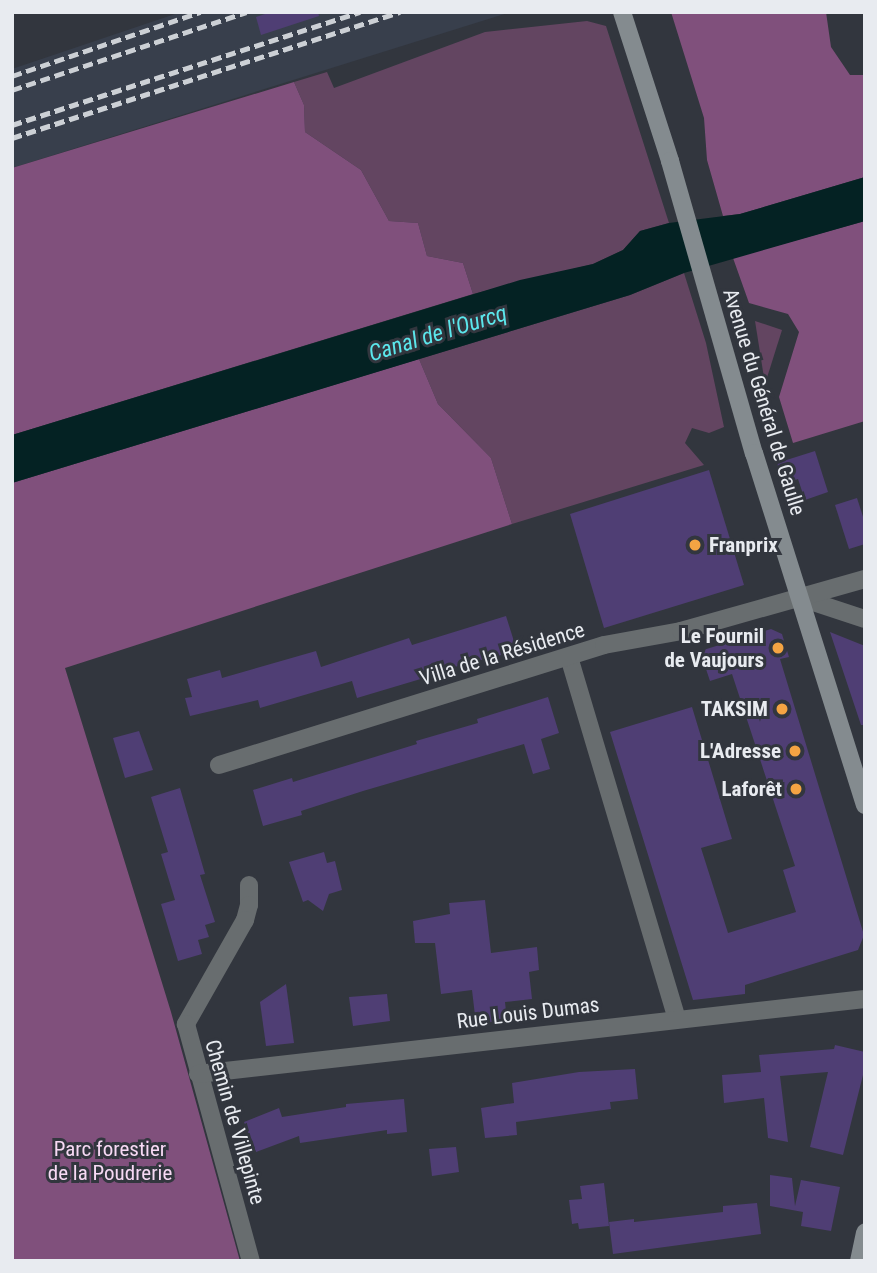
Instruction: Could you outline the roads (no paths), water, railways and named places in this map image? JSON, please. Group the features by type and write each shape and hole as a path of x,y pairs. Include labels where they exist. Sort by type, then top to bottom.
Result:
{"main road":[{"name":"Avenue du Général de Gaulle","path":"622,12 670,161 754,453 865,805"},
{"path":"859,1261 865,1233"}],"street":[{"name":"Villa de la Résidence","path":"219,765 604,645 681,631 865,579"},
{"path":"801,598 865,619"},
{"path":"569,657 677,1019"},
{"name":"Chemin de Villepinte","path":"249,885 245,920 186,1024 251,1261"},
{"name":"Rue Louis Dumas","path":"198,1074 865,999"}],"water":[{"name":"Canal de l'Ourcq","path":"865,177 865,221 684,273 630,295 12,483 12,435 520,280 593,264 623,250 640,231 669,223 740,214"}],"railway":[{"path":"12,76 200,12"},
{"path":"12,90 246,12"},
{"path":"12,125 360,12"},
{"path":"12,138 400,12"}],"place":[{"name":"Franprix","path":"695,545"},
{"name":"Le Fournil de Vaujours","path":"778,648"},
{"name":"TAKSIM","path":"782,709"},
{"name":"L'Adresse","path":"795,751"},
{"name":"Laforêt","path":"796,789"}],"park label":[{"name":"Parc forestier de la Poudrerie","path":"110,1161"}]}
